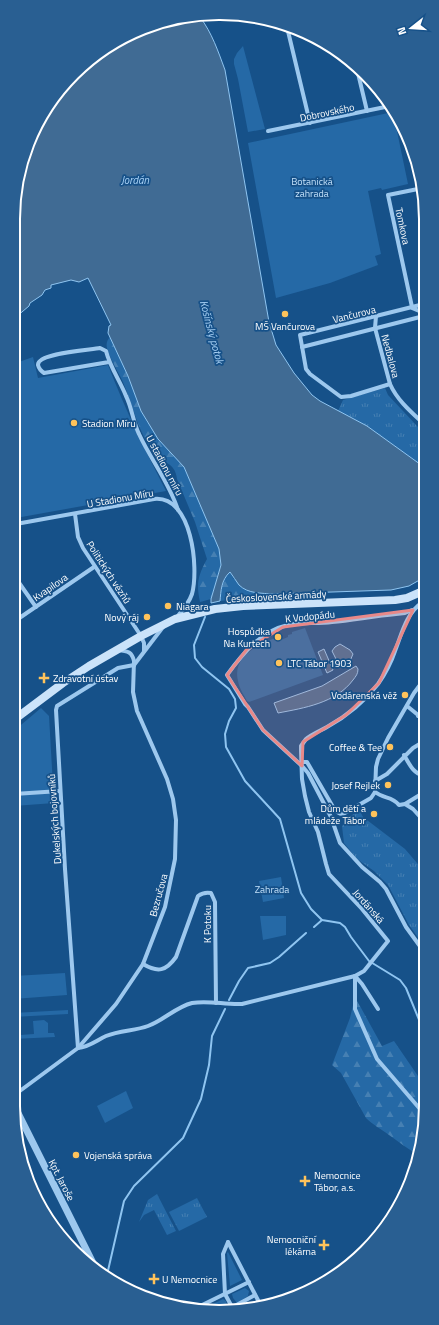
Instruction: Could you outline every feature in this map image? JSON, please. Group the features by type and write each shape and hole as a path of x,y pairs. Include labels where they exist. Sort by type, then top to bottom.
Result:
{"main road":[{"name":"Československé armády","path":"20,715 63,683 116,650 172,620 209,611 243,606 395,600 407,598 419,592"}],"street":[{"path":"288,32 310,123"},
{"path":"359,76 368,111"},
{"name":"Dobrovského","path":"268,131 384,107"},
{"name":"Tomkova","path":"412,308 388,195 416,189"},
{"name":"Vančurova","path":"419,306 300,335 302,347 419,315"},
{"path":"412,308 419,312"},
{"name":"Nedbalova","path":"376,316 375,328 390,384 393,391 401,401 419,419"},
{"path":"302,347 306,369 310,374 341,397 351,396 390,384"},
{"name":"U stadionu míru","path":"109,362 44,373 38,366 38,363 42,359 55,354 100,348 106,351 109,362 127,397 139,433 173,494 178,510"},
{"name":"U Stadionu Míru","path":"20,523 157,499 170,502 178,510 186,524 192,543 195,569 192,595 186,606 172,620"},
{"name":"Politických vězňů","path":"74,514 81,545 94,567 141,636"},
{"name":"Kvapilova","path":"20,618 94,567"},
{"path":"20,584 36,607"},
{"name":"Jordánská","path":"78,1048 90,1045 116,1032 149,1025 183,1006 193,1003 216,1003 227,1005 242,1004 354,976 364,971 388,941 362,909 329,874 318,832 309,812 305,796 302,779 302,746 306,739 346,715 359,705 379,683 389,666 402,630 413,610 419,605"},
{"name":"K Vodopádu","path":"302,764 263,730 227,674 247,649 263,637 283,627 405,613 413,610"},
{"path":"134,665 144,651 172,620"},
{"path":"141,636 144,643 144,651"},
{"path":"116,650 131,653 134,665"},
{"name":"Dukelských bojovníků","path":"78,1048 60,791 56,710 57,706 118,668 134,665"},
{"name":"Bezručova","path":"20,1091 78,1048 116,1004 143,964 166,907 175,859 176,820 173,799 167,779 134,702 134,665"},
{"path":"419,686 388,738 378,759 376,766 375,792 371,798 344,814 337,812 307,762 302,764 331,817 340,842 362,867 386,889 406,927 419,945"},
{"path":"407,706 418,716"},
{"path":"376,781 387,774 404,755 419,744"},
{"path":"404,755 413,770 419,774"},
{"path":"20,794 60,791"},
{"path":"375,792 385,798 392,798 399,805 405,804 419,795"},
{"path":"405,804 419,815"},
{"name":"K Potoku","path":"143,964 151,969 160,970 171,964 176,957 198,896 206,892 211,893 215,902 216,1003"},
{"path":"354,976 365,989 378,1010"},
{"path":"354,976 355,1009 377,1059 419,1108"},
{"name":"Kpt. Jaroše","path":"20,1117 90,1257"},
{"path":"230,1305 226,1294 223,1254 228,1242 259,1301"},
{"path":"204,1305 249,1282"},
{"path":"236,1305 256,1295"}],"highlighted area":[{"path":"413,610 379,683 346,715 303,742 302,766 263,730 227,675 247,649 283,627"}],"green space":[{"path":"243,46 265,129 248,132 234,64 234,59 237,53"},
{"name":"Botanická zahrada","path":"388,113 396,128 408,184 382,190 381,188 368,191 381,254 375,256 378,265 330,283 276,298 248,143"},
{"path":"110,337 147,422 184,467 219,549 221,565 211,599 200,602 198,585 207,559 195,522 174,469 157,457 148,445 136,419 123,382 108,352 107,344"},
{"name":"Stadion Míru","path":"33,357 38,378 108,365 150,460 166,491 20,517 20,362"},
{"path":"385,388 388,395 419,427 419,463 367,426 338,411 343,400"},
{"path":"230,572 233,578 255,592 254,597 220,601 223,582"},
{"name":"LTC Tábor 1903","path":"305,628 323,675 249,702 247,701 240,689 237,673 242,659 261,644 275,638 276,640 280,638 281,640 288,637 288,635 292,634 292,632"},
{"path":"41,708 49,716 54,803 20,806 20,726"},
{"path":"360,811 363,817 405,849 419,865 419,939 409,925 388,885 374,871 357,859 344,843 342,826 350,816"},
{"name":"Zahrada","path":"281,877 284,898 263,902 259,881"},
{"path":"260,916 286,916 286,935 263,940"},
{"path":"65,973 67,995 20,998 20,976"},
{"path":"355,997 382,1046 394,1041 419,1078 419,1119 413,1152 366,1118 341,1073 332,1065 350,1018"},
{"path":"68,1010 68,1014 20,1017 20,1013"},
{"path":"44,1020 48,1023 48,1033 54,1033 55,1037 20,1039 20,1035 34,1034 33,1021"},
{"path":"126,1091 133,1108 105,1123 97,1106"},
{"path":"157,1194 176,1231 167,1235 154,1210 144,1215 139,1222 148,1200"},
{"path":"197,1198 207,1217 179,1231 169,1212"},
{"path":"228,1252 242,1280 230,1286 227,1253"},
{"path":"245,1288 249,1291 248,1296 237,1303 232,1294"},
{"path":"223,1299 226,1301 227,1305 220,1305 211,1305"}],"water":[{"name":"Jordán","path":"202,21 217,49 225,70 269,322 276,345 294,373 312,395 320,401 367,426 419,463 419,580 409,586 391,590 273,594 251,592 243,588 239,585 230,572 223,582 220,601 211,603 221,565 219,549 184,467 158,439 141,411 128,376 108,333 109,326 111,325 88,278 79,282 71,280 51,285 51,288 45,290 42,295 30,303 29,306 20,314 20,206 24,181 31,155 35,143 47,120 61,98 78,78 98,61 143,35 168,27"},
{"path":"340,644 350,650 353,654 350,661 342,666 338,663 332,651"},
{"path":"324,649 333,670 327,673 318,652"},
{"path":"356,666 358,672 356,676 346,688 338,694 319,703 278,713 274,703 322,686"}],"waterway":[{"path":"205,617 194,645 195,658 202,667 229,689 235,699 236,708 229,721 225,734 226,747 245,781 280,819 301,893 311,909 322,920 340,923 345,927 369,961 400,980 406,988 419,1020"},
{"path":"314,927 322,920"},
{"path":"229,1000 248,968 270,963 306,933"},
{"path":"108,1270 124,1201 134,1186 183,1138 201,1099 209,1065 212,1036 225,1009"}],"place":[{"name":"MŠ Vančurova","path":"285,314"},
{"name":"Stadion Míru","path":"74,423"},
{"name":"Niagara","path":"168,606"},
{"name":"Nový ráj","path":"147,617"},
{"name":"Hospůdka Na Kurtech","path":"278,637"},
{"name":"LTC Tábor 1903","path":"279,663"},
{"name":"Zdravotní ústav","path":"44,678"},
{"name":"Vodárenská věž","path":"405,695"},
{"name":"Coffee & Tee","path":"390,747"},
{"name":"Josef Rejlek","path":"388,785"},
{"name":"Dům dětí a mládeže Tábor","path":"374,814"},
{"name":"Vojenská správa","path":"76,1155"},
{"name":"Nemocnice Tábor, a.s.","path":"305,1181"},
{"name":"Nemocniční lékárna","path":"324,1245"},
{"name":"U Nemocnice","path":"154,1279"}],"water label":[{"name":"Košínský potok","path":"212,332"}]}
